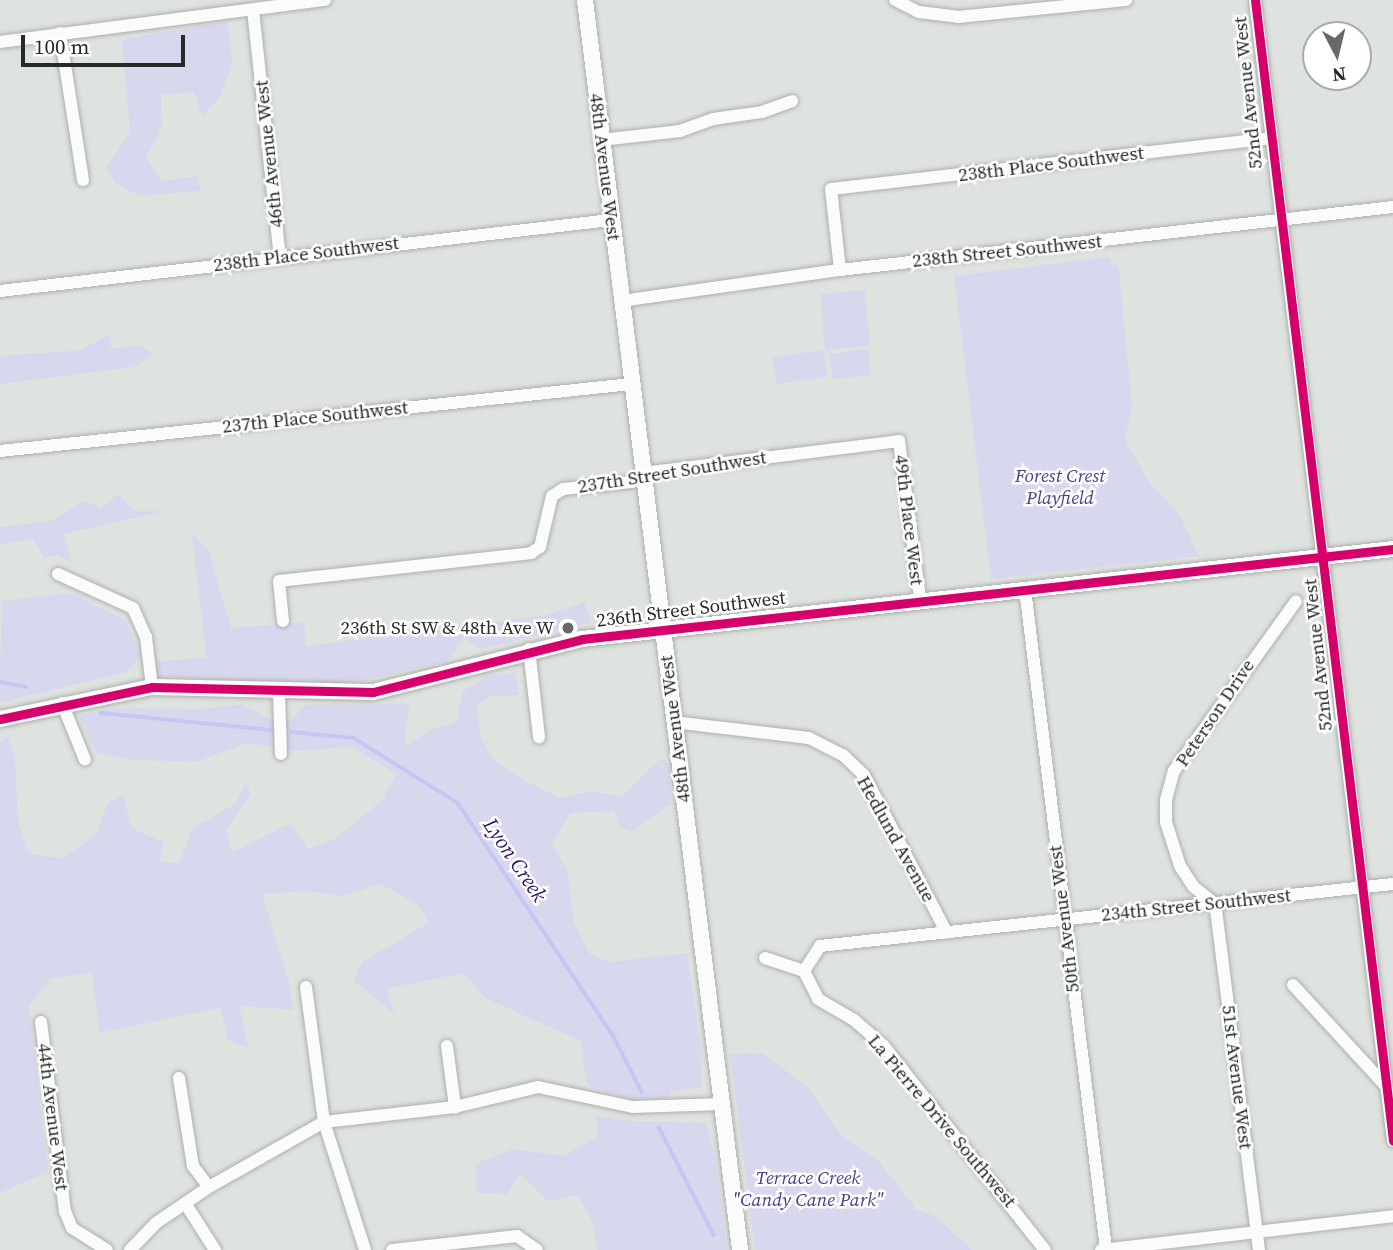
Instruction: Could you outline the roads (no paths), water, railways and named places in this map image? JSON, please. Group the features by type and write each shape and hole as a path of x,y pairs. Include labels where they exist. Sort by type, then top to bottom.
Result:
{"main road":[{"name":"48th Avenue West","path":"584,0 740,1250"},
{"name":"236th Street Southwest","path":"0,719 62,703 152,687 279,692 373,692 529,649 663,629 1393,549"}],"street":[{"path":"0,42 325,0"},
{"path":"895,0 919,12 958,17 1126,0"},
{"name":"52nd Avenue West","path":"1255,0 1280,220 1325,556 1393,1141"},
{"name":"46th Avenue West","path":"253,10 280,257"},
{"path":"60,33 83,180"},
{"path":"601,140 680,131 713,119 762,112 792,101"},
{"name":"238th Place Southwest","path":"841,270 831,189 1270,138"},
{"name":"238th Street Southwest","path":"621,301 841,270 1393,206"},
{"name":"238th Place Southwest","path":"0,291 611,220"},
{"name":"237th Place Southwest","path":"0,451 631,384"},
{"name":"237th Street Southwest","path":"283,621 279,582 519,557 540,547 552,496 563,489 632,482 643,473 899,441"},
{"name":"49th Place West","path":"899,441 920,599"},
{"path":"58,574 133,608 146,637 152,687"},
{"name":"50th Avenue West","path":"1025,589 1104,1250"},
{"name":"Peterson Drive","path":"1215,904 1193,886 1180,866 1166,822 1166,800 1174,771 1296,601"},
{"path":"529,649 539,737"},
{"path":"279,692 281,754"},
{"path":"62,703 85,760"},
{"name":"Hedlund Avenue","path":"673,722 809,738 843,755 864,775 947,933"},
{"name":"234th Street Southwest","path":"804,971 820,946 1393,884"},
{"name":"51st Avenue West","path":"1215,904 1259,1250"},
{"path":"765,958 804,971"},
{"name":"La Pierre Drive Southwest","path":"804,971 818,999 854,1020 883,1045 1045,1250"},
{"path":"1293,985 1386,1086"},
{"path":"306,987 324,1122 365,1250"},
{"name":"44th Avenue West","path":"41,1022 65,1211 72,1228 107,1250"},
{"path":"447,1046 455,1107"},
{"path":"179,1078 193,1166 209,1187"},
{"path":"130,1250 156,1223 209,1187 324,1122 455,1107 538,1087 633,1107 722,1104"},
{"path":"186,1203 215,1250"},
{"path":"1104,1250 1152,1247 1393,1216"},
{"path":"392,1250 517,1236 534,1246"}],"waterway":[{"name":"Lyon Creek","path":"0,682 26,687"},
{"name":"Lyon Creek","path":"101,713 272,730"},
{"name":"Lyon Creek","path":"292,732 354,738 458,803 613,1035 642,1092"},
{"name":"Lyon Creek","path":"659,1127 714,1235"}],"place":[{"name":"236th St SW & 48th Ave W","path":"568,628"}],"park label":[{"name":"Forest Crest Playfield","path":"1060,487"},
{"name":"Terrace Creek \"Candy Cane Park\"","path":"808,1189"}]}
